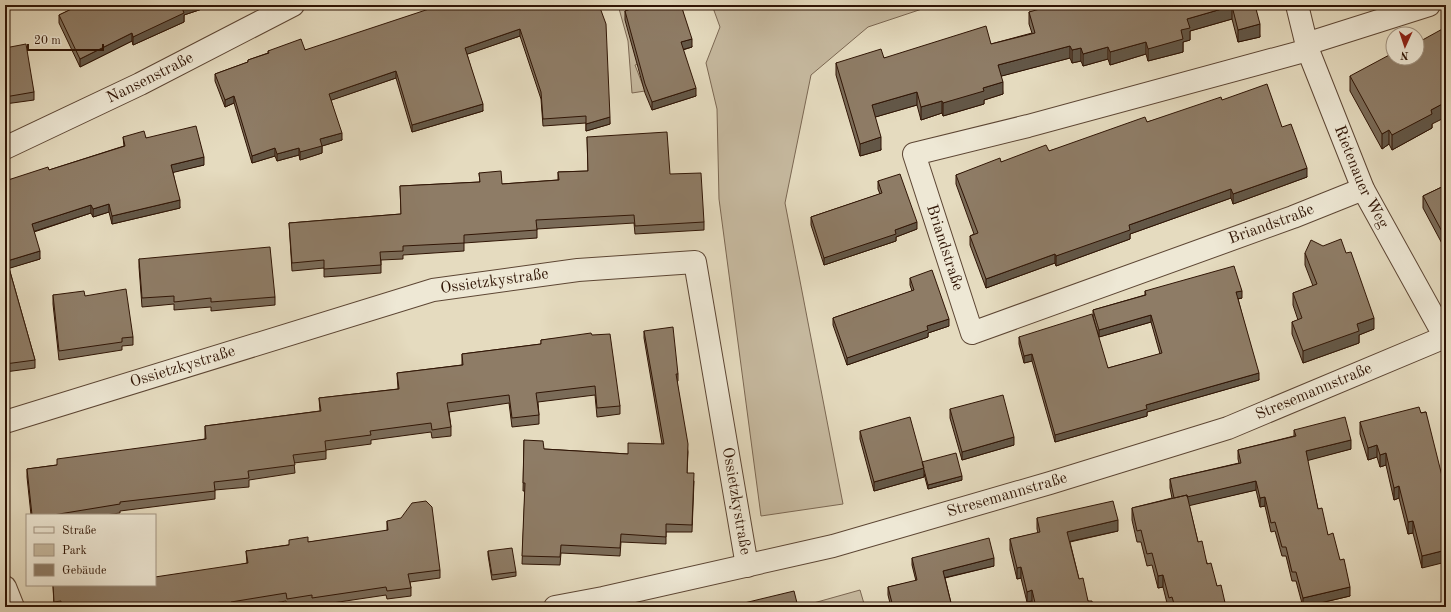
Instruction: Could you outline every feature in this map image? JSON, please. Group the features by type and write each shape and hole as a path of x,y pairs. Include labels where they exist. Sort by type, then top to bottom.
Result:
{"street":[{"name":"Nansenstraße","path":"5,148 140,84 293,5"},
{"name":"Rietenauer Weg","path":"1297,5 1307,47 1363,189 1446,338"},
{"path":"1307,47 1429,5"},
{"name":"Briandstraße","path":"1307,47 1028,126 914,154 972,333 1278,222 1363,189"},
{"name":"Ossietzkystraße","path":"5,422 433,290 578,270 695,262 747,566"},
{"name":"Stresemannstraße","path":"555,607 603,598 747,566 852,541 1050,483 1228,428 1446,338"},
{"path":"5,587 12,607"}],"green space":[{"path":"618,5 637,5 648,62 635,65 645,91 632,93 628,41"},
{"path":"712,5 934,5 868,27 811,75 785,203 843,504 761,516 719,199 717,109 706,63 720,27"},
{"path":"860,590 865,607 811,607 810,604"}],"building":[{"path":"80,5 190,5 182,8 184,13 133,37 132,33 80,59 59,15"},
{"path":"441,5 599,5 606,24 610,117 586,124 586,116 543,119 541,92 520,29 465,48 483,104 412,125 396,71 329,94 342,133 320,139 322,146 300,152 299,148 277,154 275,148 252,156 234,96 225,100 215,74 269,53 268,51 301,39 305,50"},
{"path":"640,5 681,5 692,39 681,42 696,88 652,102 645,84 625,11"},
{"path":"1054,5 1255,5 1260,24 1238,30 1232,6 1187,19 1190,28 1181,30 1183,39 1148,49 1146,42 1110,52 1108,47 1083,54 1081,48 1072,50 1070,46 998,65 1003,82 983,88 984,91 943,103 942,101 921,107 917,92 872,105 881,137 860,144 836,63 881,49 884,58 986,26 991,44 1035,33 1029,12"},
{"path":"1446,27 1446,102 1431,110 1432,114 1392,135 1389,130 1382,134 1350,76 1385,57 1385,66 1425,66 1425,39"},
{"path":"26,44 34,92 5,97 5,48"},
{"path":"1267,84 1282,127 1291,124 1307,168 1233,194 1231,189 1129,225 1130,230 1056,256 1055,254 986,279 970,236 978,233 956,175 1000,158 1001,162 1046,145 1049,151 1145,117 1147,122 1221,97 1222,100"},
{"path":"196,126 204,157 171,165 180,200 112,216 109,204 93,209 91,205 32,224 40,251 7,261 35,360 5,364 5,181 48,167 49,170 125,146 123,137 144,131 146,138"},
{"path":"667,132 670,174 701,173 704,222 635,226 634,215 536,220 537,230 464,235 464,243 403,246 403,251 380,252 381,265 324,269 324,260 292,263 289,223 401,214 400,186 480,182 479,173 501,171 502,184 559,180 558,172 588,171 587,137"},
{"path":"900,174 917,222 895,230 896,234 824,258 811,217 882,193 878,181"},
{"path":"1446,185 1446,239 1423,196"},
{"path":"1341,239 1346,253 1351,252 1374,318 1357,324 1359,331 1303,351 1292,322 1302,318 1293,293 1317,284 1305,253 1311,240 1323,246"},
{"path":"270,247 275,297 211,302 211,298 174,302 174,296 142,298 139,259"},
{"path":"1234,266 1242,291 1236,292 1259,373 1146,405 1147,409 1055,435 1032,354 1024,356 1019,337 1092,314 1108,368 1162,353 1151,315 1099,330 1093,310 1146,295 1145,291"},
{"path":"932,270 949,319 927,326 928,330 847,358 833,318 914,290 910,278"},
{"path":"126,289 133,337 122,338 122,342 59,351 53,295 84,291 85,296"},
{"path":"673,327 678,374 676,374 688,444 687,473 694,473 692,525 666,524 666,537 621,534 620,548 561,545 560,557 522,556 525,483 523,483 524,440 543,441 544,449 628,454 628,443 664,444 644,331"},
{"path":"591,333 592,335 610,334 620,406 597,408 595,386 536,393 539,415 512,418 509,395 447,403 451,427 432,430 431,423 370,431 371,435 325,441 326,451 293,455 295,465 248,471 249,478 214,482 215,491 120,502 120,504 59,514 32,514 27,469 57,465 57,459 206,439 205,426 321,411 319,398 399,389 397,373 463,365 462,354 541,344 541,340"},
{"path":"1003,395 1014,437 962,452 950,409"},
{"path":"1419,407 1421,413 1426,412 1442,476 1446,475 1446,550 1422,556 1413,521 1408,522 1399,486 1394,488 1386,453 1380,455 1377,445 1368,448 1360,422"},
{"path":"910,417 924,468 874,482 860,431"},
{"path":"1345,417 1351,440 1306,451 1318,509 1322,508 1328,535 1333,533 1340,560 1344,559 1350,587 1303,598 1296,572 1292,572 1286,547 1282,547 1275,522 1271,523 1265,497 1260,498 1256,481 1187,497 1187,495 1174,498 1170,479 1241,463 1238,450 1296,436 1294,430"},
{"path":"956,453 962,476 928,485 922,462"},
{"path":"1187,495 1198,542 1202,541 1207,564 1211,563 1217,586 1221,585 1226,607 1175,607 1172,597 1169,598 1163,575 1158,576 1152,553 1147,554 1141,530 1137,531 1132,508"},
{"path":"426,501 432,507 440,570 408,574 411,588 387,591 386,587 312,598 312,595 287,599 286,593 231,602 232,607 61,607 61,601 54,602 53,586 156,586 156,577 248,563 246,551 289,545 289,540 308,537 308,542 388,530 387,521 401,518 412,503"},
{"path":"1113,501 1118,520 1067,532 1079,579 1083,578 1088,601 1092,601 1093,607 1036,607 1032,590 1027,592 1021,567 1017,568 1010,539 1040,532 1037,518"},
{"path":"989,538 994,558 943,571 952,607 893,607 888,587 917,580 912,558"},
{"path":"512,548 516,572 492,575 488,551"},
{"path":"794,591 798,607 740,607 740,604"}]}
